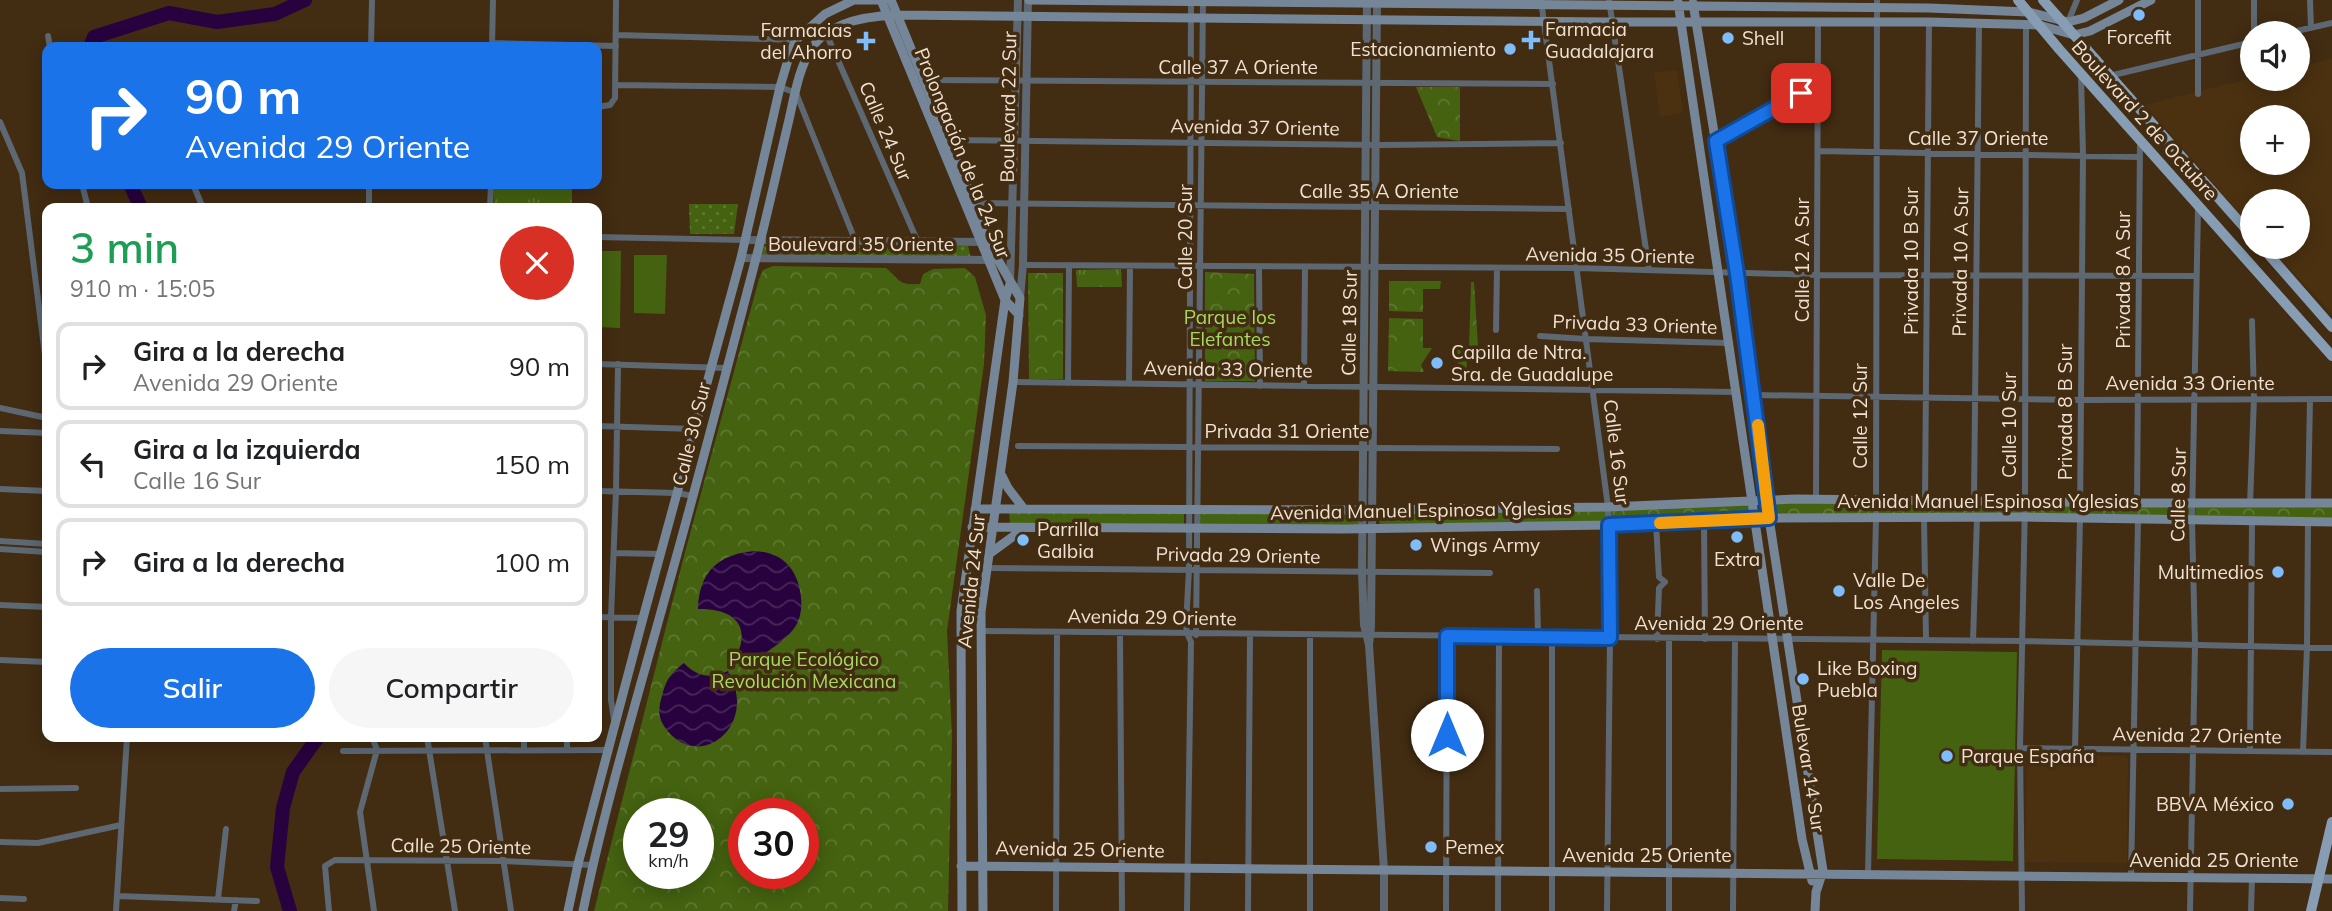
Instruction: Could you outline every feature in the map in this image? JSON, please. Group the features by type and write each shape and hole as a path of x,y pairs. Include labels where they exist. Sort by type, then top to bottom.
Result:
{"main road":[{"name":"Calle 30 Sur","path":"568,911 643,618 741,258 780,87 796,40 825,14 852,0 888,0"},
{"name":"Prolongación de la 24 Sur","path":"881,0 892,16 923,80 948,140 969,203"},
{"name":"Prolongación de la 24 Sur","path":"888,0 892,16 985,242 988,260 1005,300 1019,315"},
{"path":"1029,0 1929,4 2028,12 2064,22 2084,18 2119,0"},
{"name":"Boulevard 2 de Octubre","path":"2018,0 2332,356"},
{"name":"Boulevard 2 de Octubre","path":"2043,0 2240,223"},
{"path":"826,33 857,20 892,16 1028,16 1612,22 1929,22 2039,25 2074,35 2090,31 2151,0"},
{"name":"Bulevar 14 Sur","path":"1678,3 1802,839 1816,892"},
{"name":"Bulevar 14 Sur","path":"1693,3 1737,274 1766,500 1822,875"},
{"name":"Calle 30 Sur","path":"583,911 593,865 756,259 796,93 811,49 826,33"},
{"name":"Prolongación de la 24 Sur","path":"985,242 1020,298"},
{"path":"2272,259 2332,327"},
{"name":"Boulevard 22 Sur","path":"1005,300 1010,284"},
{"name":"Avenida 24 Sur","path":"984,911 980,631 1013,382 1020,298"},
{"name":"Avenida 24 Sur","path":"962,911 960,629 1005,300"},
{"path":"1740,412 1756,410"},
{"path":"1001,474 1024,509"},
{"name":"Avenida Manuel Espinosa Yglesias","path":"975,509 1368,510 1608,507 1816,499 2332,503"},
{"name":"Avenida Manuel Espinosa Yglesias","path":"972,527 1368,528 1609,525 1769,518 2024,517 2332,522"},
{"path":"989,554 1024,529"},
{"path":"2311,911 2332,821"},
{"name":"Avenida 25 Oriente","path":"961,866 2332,879"},
{"path":"1815,911 1816,892 1822,875"}],"street":[{"path":"371,42 372,0"},
{"path":"492,42 493,0"},
{"path":"602,107 614,103 616,0"},
{"name":"Boulevard 22 Sur","path":"1010,284 1018,0"},
{"name":"Boulevard 22 Sur","path":"1020,298 1029,0"},
{"path":"2064,22 2077,0"},
{"path":"2198,0 2198,94"},
{"path":"2254,0 2254,21"},
{"path":"2311,0 2311,28 2332,23"},
{"name":"Calle 20 Sur","path":"1191,1 1189,446 1194,508"},
{"name":"Calle 20 Sur","path":"1196,634 1198,569 1194,508 1199,446 1203,1"},
{"name":"Calle 18 Sur","path":"1372,1 1367,19 1376,145 1370,268 1367,572 1384,911"},
{"name":"Calle 18 Sur","path":"1370,268 1365,207 1366,145 1377,19 1372,1"},
{"name":"Calle 16 Sur","path":"1542,3 1608,507 1610,638 1607,911"},
{"path":"1609,3 1649,270"},
{"name":"Calle 12 Sur","path":"1868,874 1876,518 1877,4"},
{"name":"Calle 12 A Sur","path":"1816,499 1818,21"},
{"name":"Privada 10 B Sur","path":"1925,501 1929,22"},
{"name":"Privada 10 A Sur","path":"1975,501 1979,24"},
{"name":"Calle 10 Sur","path":"2022,911 2020,748 2025,502 2026,24"},
{"name":"Calle 24 Sur","path":"826,33 916,240"},
{"path":"616,35 796,40"},
{"path":"48,36 49,42"},
{"path":"2109,76 2240,45"},
{"path":"602,46 616,46"},
{"name":"Privada 8 B Sur","path":"2075,749 2080,519 2083,155 2081,74"},
{"name":"Calle 37 A Oriente","path":"923,80 1553,84"},
{"path":"1716,141 1819,83"},
{"path":"616,85 780,87 796,93 855,240"},
{"path":"0,122 22,173 42,331"},
{"name":"Avenida 37 Oriente","path":"948,140 1366,145 1560,143"},
{"name":"Privada 8 A Sur","path":"2137,503 2140,141"},
{"name":"Calle 37 Oriente","path":"1818,150 2139,157"},
{"path":"969,203 1024,205"},
{"name":"Calle 35 A Oriente","path":"1024,205 1569,209"},
{"name":"Calle 8 Sur","path":"2190,911 2194,645 2192,521 2198,205"},
{"path":"602,237 745,240"},
{"name":"Boulevard 35 Oriente","path":"745,240 985,242"},
{"name":"Boulevard 35 Oriente","path":"741,258 998,260 1023,265"},
{"name":"Avenida 35 Oriente","path":"1023,265 1577,268 1817,275 2196,276"},
{"path":"1068,383 1069,265"},
{"path":"1129,384 1130,266"},
{"path":"1259,267 1260,386"},
{"path":"1304,386 1305,267"},
{"path":"1496,330 1497,268"},
{"path":"2250,504 2254,398 2252,321"},
{"name":"Privada 33 Oriente","path":"1540,336 1586,340 1728,343"},
{"path":"602,364 726,368"},
{"name":"Calle 30 Sur","path":"616,725 612,710 611,617 617,491 618,365"},
{"name":"Avenida 33 Oriente","path":"1013,382 1736,392"},
{"name":"Avenida 33 Oriente","path":"1754,396 2080,400 2332,399"},
{"path":"2308,503 2309,399"},
{"path":"0,408 42,417"},
{"path":"602,426 694,429"},
{"path":"0,431 42,433"},
{"name":"Privada 31 Oriente","path":"1018,446 1557,449"},
{"path":"0,489 42,491"},
{"path":"602,491 694,496"},
{"path":"1924,518 1926,640"},
{"path":"1973,641 1977,518"},
{"path":"2131,877 2138,520"},
{"path":"1704,521 1706,639"},
{"path":"2250,751 2252,522"},
{"path":"2303,752 2308,647 2308,522"},
{"path":"1656,523 1659,577 1654,581 1659,588 1657,639"},
{"name":"Calle 20 Sur","path":"1187,911 1191,642 1187,633 1189,569 1194,528"},
{"path":"0,541 42,544"},
{"path":"0,550 42,552"},
{"path":"614,553 660,554"},
{"name":"Privada 29 Oriente","path":"987,568 1490,573"},
{"path":"1537,591 1538,637"},
{"path":"0,605 42,607"},
{"path":"602,617 643,618"},
{"name":"Avenida 29 Oriente","path":"980,631 2021,641 2332,648"},
{"path":"1056,911 1057,632"},
{"path":"1120,633 1122,911"},
{"path":"1191,642 1196,634"},
{"path":"1248,911 1250,634"},
{"path":"1310,635 1310,911"},
{"path":"1446,911 1447,636"},
{"path":"1498,911 1499,637"},
{"path":"1552,637 1552,911"},
{"path":"1669,639 1669,911"},
{"path":"1733,911 1735,639"},
{"path":"0,660 42,662"},
{"path":"116,911 127,742"},
{"path":"374,742 377,751 360,812 374,911"},
{"path":"428,742 455,911"},
{"path":"486,742 511,911"},
{"path":"524,742 524,749"},
{"path":"567,742 567,750"},
{"name":"Avenida 27 Oriente","path":"2020,748 2332,752"},
{"path":"344,751 609,750"},
{"path":"0,789 76,788"},
{"path":"0,842 38,843 121,825"},
{"path":"218,899 226,829"},
{"name":"Calle 25 Oriente","path":"329,911 324,872 329,862 447,860 593,865"},
{"path":"2251,911 2252,878"},
{"path":"117,896 257,901"},
{"path":"0,898 24,899"},
{"path":"234,911 236,900"}],"shaded area":[{"path":"2332,59 2332,314 2280,259 2310,259 2310,189 2240,189 2240,214 2145,105 2240,81 2240,91 2310,91 2310,64"},
{"path":"1677,70 1683,113 1660,117 1654,73"},
{"path":"2031,754 2125,756 2128,759 2127,863 2025,862 2027,757"}],"green space":[{"path":"1416,87 1460,87 1460,141 1437,137"},
{"path":"494,189 572,189 572,203 494,203"},
{"path":"689,204 738,204 734,234 690,234"},
{"path":"761,246 968,246 971,258 761,254"},
{"path":"602,251 621,251 620,328 602,327"},
{"path":"634,255 667,255 665,314 634,313"},
{"name":"Parque Ecológico Revolución Mexicana","path":"773,266 886,268 900,281 908,284 920,284 923,274 933,269 965,268 975,277 986,315 984,364 947,631 952,736 948,911 594,911 684,556 763,270"},
{"path":"1121,269 1122,287 1077,287 1076,270"},
{"name":"Parque los Elefantes","path":"1205,272 1254,274 1255,381 1205,381"},
{"path":"1028,273 1063,273 1063,379 1029,379"},
{"path":"1389,281 1441,281 1440,289 1423,289 1423,312 1389,311"},
{"path":"1471,282 1474,282 1479,362 1467,362 1466,373 1458,373 1457,349 1469,349"},
{"path":"1389,318 1423,319 1423,348 1432,348 1421,365 1424,372 1388,371"},
{"path":"1402,345 1407,350 1419,350 1422,358 1417,365 1407,363 1402,370 1396,370 1390,365 1390,360"},
{"path":"1748,499 1751,516 1607,525 1380,528 1379,514"},
{"path":"1774,502 1868,502 1868,508 1869,503 2190,506 2190,519 1774,515"},
{"path":"2332,505 2332,520 2195,519 2196,506"},
{"path":"1009,511 1184,512 1184,524 1010,523"},
{"path":"1200,514 1362,514 1362,527 1200,525"},
{"name":"Parque España","path":"1882,650 2017,652 2013,861 1877,859"}],"water":[{"path":"755,551 774,555 791,568 798,584 801,612 790,633 749,666 737,655 742,634 735,619 719,611 698,609 702,585 713,567 731,556"},
{"path":"684,663 699,674 716,675 728,671 736,691 736,709 731,725 721,737 709,744 694,746 679,741 666,729 660,717 665,685"}],"waterway":[{"path":"92,42 94,37 169,13 217,22 275,14 305,0"},
{"path":"132,189 139,203"},
{"path":"290,911 277,867 283,808 293,772 314,742"}],"slow traffic":[{"path":"1660,523 1769,518 1758,425"}],"place":[{"name":"Forcefit","path":"2139,15"},
{"name":"Shell","path":"1728,38"},
{"name":"Farmacia Guadalajara","path":"1531,40"},
{"name":"Farmacias del Ahorro","path":"866,41"},
{"name":"Estacionamiento","path":"1510,49"},
{"name":"Capilla de Ntra. Sra. de Guadalupe","path":"1437,363"},
{"name":"Extra","path":"1737,537"},
{"name":"Parrilla Galbia","path":"1023,540"},
{"name":"Wings Army","path":"1416,545"},
{"name":"Multimedios","path":"2278,572"},
{"name":"Valle De Los Angeles","path":"1839,591"},
{"name":"Like Boxing Puebla","path":"1803,679"},
{"name":"Parque España","path":"1947,756"},
{"name":"BBVA México","path":"2288,804"},
{"name":"Pemex","path":"1431,847"}],"route":[{"path":"1447,735 1447,636 1610,638 1609,525 1769,518 1737,274 1716,141 1801,93"}]}
